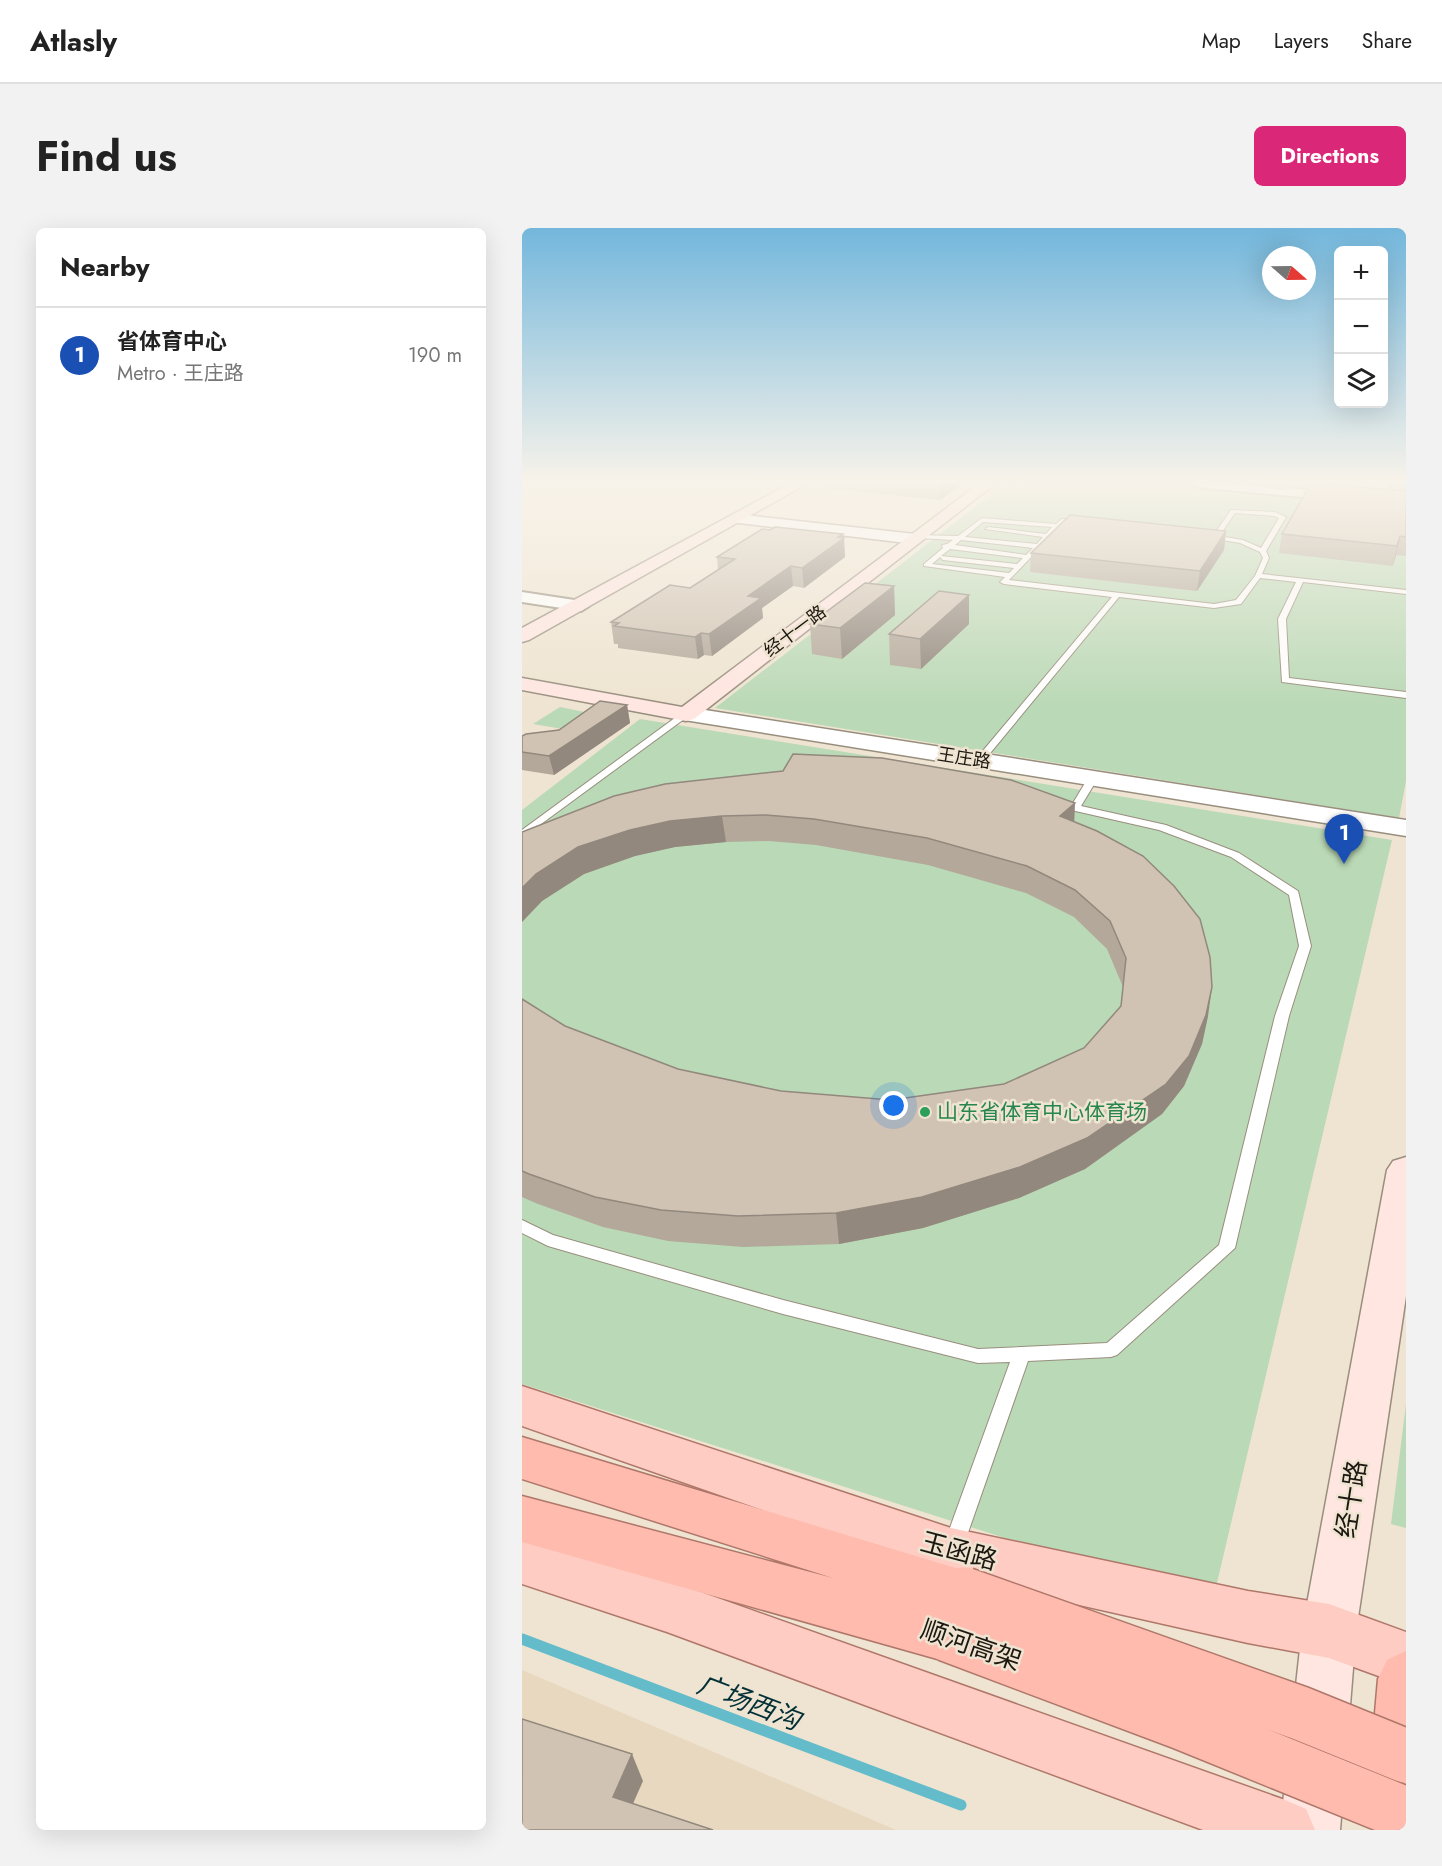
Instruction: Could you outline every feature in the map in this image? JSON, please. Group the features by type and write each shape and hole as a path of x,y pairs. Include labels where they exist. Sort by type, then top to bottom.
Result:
{"highway":[{"name":"顺河高架","path":"522,1458 964,1594 1300,1713 1406,1756"},
{"name":"顺河高架","path":"522,1519 948,1635 1182,1723 1406,1814"},
{"path":"1394,1830 1406,1679"}],"main road":[{"path":"522,636 666,558"},
{"name":"经十一路","path":"686,714 891,558"},
{"name":"王庄路","path":"522,684 686,714"},
{"name":"经十路","path":"1310,1830 1329,1631 1402,1237 1406,1170"},
{"name":"玉函路","path":"522,1406 951,1552 1248,1617 1329,1631 1406,1659"},
{"path":"522,1560 667,1606 1285,1830"}],"street":[{"path":"522,597 580,606"},
{"name":"王庄路","path":"686,714 1406,828"}],"lane":[{"path":"935,558 926,565 1010,575"},
{"path":"943,558 1019,566"},
{"path":"1027,558 1004,582 1224,606 1238,602 1250,590 1266,558"},
{"path":"1258,576 1406,592"},
{"path":"1300,580 1282,619 1285,680 1406,695"},
{"path":"979,760 1117,595"},
{"path":"522,835 686,714"},
{"path":"522,1226 548,1240 783,1307 978,1356 1111,1350 1227,1248 1282,1016 1305,946 1294,893 1235,855 1162,827 1075,808 1093,778"},
{"path":"951,1552 1022,1353"}],"shaded area":[{"path":"522,1670 896,1830 522,1830"}],"green space":[{"path":"909,558 1406,558 1406,781 1399,818 715,708"},
{"path":"560,707 604,716 580,732 533,724"},
{"name":"山东省体育中心体育场","path":"640,719 1392,840 1212,1604 522,1384 522,810"},
{"path":"1406,1404 1406,1528 1391,1524"}],"building":[{"path":"724,558 816,558 802,568 791,566 748,596 761,598 709,634 701,633 695,637 614,626 619,623 611,622 670,585 690,588 735,559"},
{"path":"1076,558 1209,558 1200,571"},
{"path":"865,583 894,586 840,628 810,624"},
{"path":"939,591 969,595 920,639 889,634"},
{"path":"600,701 627,705 549,756 522,752 522,736 559,730"},
{"path":"793,754 882,758 1011,780 1075,803 1060,816 1097,831 1143,856 1174,886 1200,919 1210,957 1212,987 1206,1015 1189,1056 1166,1084 1087,1138 1020,1167 922,1197 836,1213 738,1216 661,1210 595,1197 522,1171 522,999 565,1026 678,1069 781,1091 891,1100 1004,1084 1084,1048 1121,1006 1126,958 1110,921 1075,890 1027,866 927,838 814,819 766,815 670,821 630,830 578,847 536,874 522,888 522,832 614,796 665,784 783,771"},
{"path":"522,1719 632,1754 613,1797 713,1830 522,1830"}],"waterway":[{"name":"广场西沟","path":"522,1639 961,1805"}],"place":[{"name":"省体育中心","path":"1344,864"},
{"name":"山东省体育中心体育场","path":"925,1112"}]}
